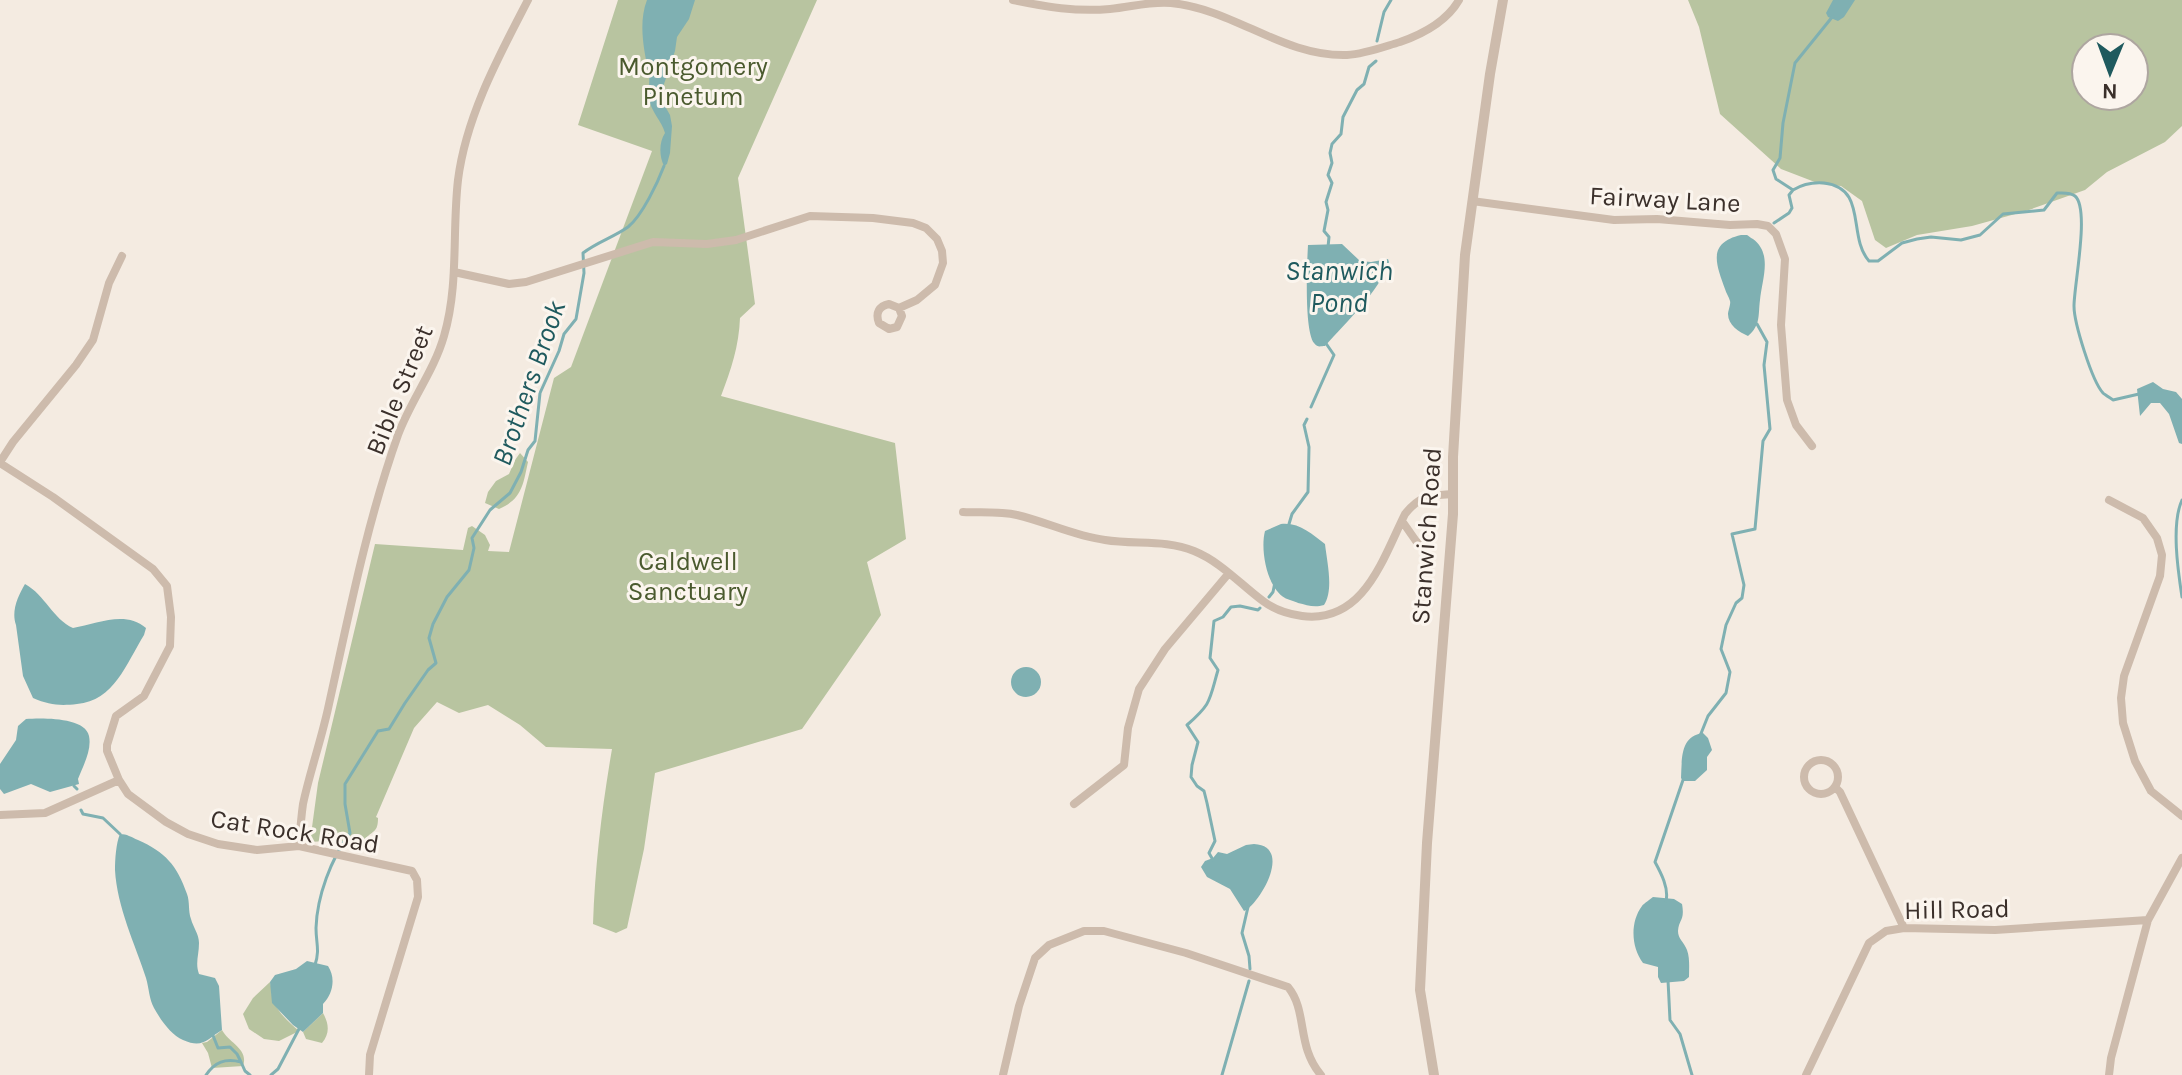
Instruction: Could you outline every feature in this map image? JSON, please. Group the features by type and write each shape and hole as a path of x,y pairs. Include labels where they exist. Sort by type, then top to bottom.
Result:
{"street":[{"name":"Bible Street","path":"299,846 303,804 328,711 358,575 399,433 442,343 451,304 457,196 466,142 497,61 528,0"},
{"path":"1013,0 1084,11 1170,3 1194,7 1313,53 1350,55 1408,39 1436,25 1453,11 1459,0"},
{"name":"Stanwich Road","path":"1434,1075 1420,990 1422,917 1454,494 1453,457 1461,320 1472,201 1503,0"},
{"name":"Fairway Lane","path":"1472,201 1614,220 1657,219 1768,226 1779,239 1785,259 1781,325 1787,400 1796,425 1812,446"},
{"path":"454,272 509,284 526,282 653,242 707,244 736,240 810,216 858,217 906,221 926,228 937,239 943,263 935,285 917,300 899,308"},
{"path":"0,462 93,340 109,283 122,256"},
{"name":"Cat Rock Road","path":"0,462 153,569 167,586 170,646 144,696 116,716 107,745 119,780 128,794 143,807 188,834 218,844 253,849 299,846 412,871 418,887 414,912 370,1055 369,1075"},
{"path":"963,512 1014,514 1081,536 1109,541 1151,541 1176,545 1213,560 1277,610 1307,616 1333,614 1355,602 1414,503 1424,497 1454,494"},
{"path":"2109,500 2143,518 2157,538 2162,555 2160,576 2124,676 2121,698 2123,723 2135,761 2151,791 2182,816"},
{"path":"1402,521 1416,541 1425,547"},
{"path":"1074,804 1124,765 1128,728 1139,689 1165,649 1229,573"},
{"path":"1818,760 1829,762 1838,774 1835,787 1826,793 1815,793 1805,781 1806,770 1818,760"},
{"path":"0,815 45,813 119,780"},
{"path":"1835,787 1904,928"},
{"path":"2109,1075 2148,920 2182,858"},
{"name":"Hill Road","path":"1806,1075 1869,943 1886,931 1904,928 1995,930 2148,920"},
{"path":"1003,1075 1019,1006 1035,958 1049,945 1066,938 1084,931 1104,931 1186,953 1288,987 1298,1003 1308,1058 1321,1075"}],"green space":[{"name":"Caldwell Sanctuary","path":"618,0 817,0 738,178 755,304 740,318 734,358 721,396 895,443 906,539 867,562 881,615 802,729 655,773 644,849 627,928 616,933 593,924 595,880 612,749 546,747 520,725 488,705 459,713 437,702 414,728 376,817 376,829 365,839 361,849 341,840 310,842 318,783 375,544 463,550 468,528 472,526 485,535 490,545 488,551 509,552 554,378 571,367 652,151 578,125"},
{"path":"1688,0 2182,0 2182,126 2165,142 2107,172 2085,190 1972,226 1917,235 1886,248 1875,240 1862,201 1841,186 1820,184 1781,169 1720,114 1699,27"},
{"path":"520,453 528,462 517,496 499,509 485,503 488,492 496,481 509,474"},
{"path":"270,982 275,1005 299,1031 279,1041 264,1039 249,1029 243,1014 253,998"},
{"path":"323,1013 328,1028 325,1039 322,1043 306,1039 303,1032"},
{"path":"222,1030 241,1051 243,1066 212,1068 202,1043"}],"water":[{"path":"647,0 695,0 689,19 677,37 662,90 662,101 672,126 670,153 664,166 660,149 665,133 649,99 649,74 642,27"},
{"path":"1833,0 1855,0 1838,21 1826,13"},
{"path":"1747,235 1759,245 1765,259 1758,320 1748,336 1730,322 1730,301 1717,263 1723,243"},
{"name":"Stanwich Pond","path":"1342,244 1360,261 1388,259 1389,262 1378,284 1361,306 1325,346 1318,346 1311,336 1309,325 1308,245"},
{"path":"2153,382 2163,389 2176,392 2182,399 2182,444 2169,414 2160,403 2151,403 2140,416 2137,389"},
{"path":"1281,524 1299,527 1325,544 1329,584 1324,605 1311,606 1287,599 1269,577 1264,558 1265,531"},
{"path":"25,584 73,628 120,619 146,628 125,669 101,696 65,705 49,704 33,698 23,676 14,614"},
{"path":"1026,667 1037,671 1041,682 1037,693 1026,697 1015,693 1011,682 1015,671"},
{"path":"26,719 62,720 86,730 89,747 79,784 50,792 31,784 4,794 0,789 0,764 16,740 18,726"},
{"path":"1703,733 1712,750 1707,757 1707,770 1695,781 1683,781 1682,763 1686,744 1695,735"},
{"path":"120,834 163,855 183,884 199,940 199,974 215,978 219,986 222,1030 204,1042 195,1044 179,1038 166,1026 152,1005 116,884"},
{"path":"1254,844 1266,847 1272,864 1264,888 1244,911 1230,889 1207,877 1201,867 1218,852 1227,854"},
{"path":"1653,897 1674,899 1682,904 1678,934 1687,950 1689,964 1689,977 1684,981 1661,983 1658,967 1643,963 1636,950 1635,919 1643,905"},
{"path":"307,961 328,966 333,981 323,1004 323,1013 303,1032 272,1003 270,982 275,975 296,969"}],"waterway":[{"path":"1377,41 1384,12 1391,0"},
{"path":"1793,190 1776,179 1773,170 1780,158 1783,123 1795,63 1833,16"},
{"path":"1328,247 1329,237 1324,231 1328,210 1326,202 1332,183 1328,175 1332,163 1332,144 1341,134 1343,117 1357,90 1364,84 1369,67 1376,61"},
{"name":"Brothers Brook","path":"315,965 318,951 317,916 322,891 331,866 350,833 345,784 378,731 389,729 428,670 436,663 429,638 433,624 447,597 469,570 474,548 472,538 490,510 510,493 528,450 535,441 540,393 564,334 576,319 584,273 583,253 633,222 664,166"},
{"path":"1793,190 1808,184 1824,183 1838,187 1846,194 1852,203 1859,239 1869,261 1878,261 1902,243 1917,239 1961,240 1980,235 2003,214 2044,210 2057,193 2075,196 2081,216 2074,306 2084,351 2104,394 2113,400 2139,394"},
{"path":"1774,223 1792,208 1789,195 1793,190"},
{"path":"1700,736 1708,716 1726,693 1730,672 1721,649 1726,625 1736,603 1742,598 1744,585 1732,534 1755,529 1763,441 1770,429 1764,365 1767,342 1757,324"},
{"path":"1311,407 1334,355 1325,342"},
{"path":"1289,524 1292,514 1308,492 1309,447 1304,425 1307,419"},
{"path":"2182,500 2176,534 2182,597"},
{"path":"1269,597 1275,582"},
{"path":"1213,860 1209,853 1215,841 1204,791 1191,777 1198,742 1187,725 1208,701 1218,670 1210,658 1214,621 1223,617 1231,607 1260,608"},
{"path":"1666,901 1665,886 1655,862 1683,780"},
{"path":"74,786 77,789"},
{"path":"81,810 83,814 103,818 120,834"},
{"path":"1248,907 1242,933 1250,969"},
{"path":"1668,980 1670,1020 1680,1034 1692,1075"},
{"path":"1222,1075 1249,981"},
{"name":"Brothers Brook","path":"271,1075 278,1069 300,1027"},
{"path":"212,1033 218,1048 230,1047 241,1062"},
{"name":"Brothers Brook","path":"206,1075 225,1061 241,1062 250,1075"}],"park label":[{"name":"Montgomery Pinetum","path":"693,81"}]}
